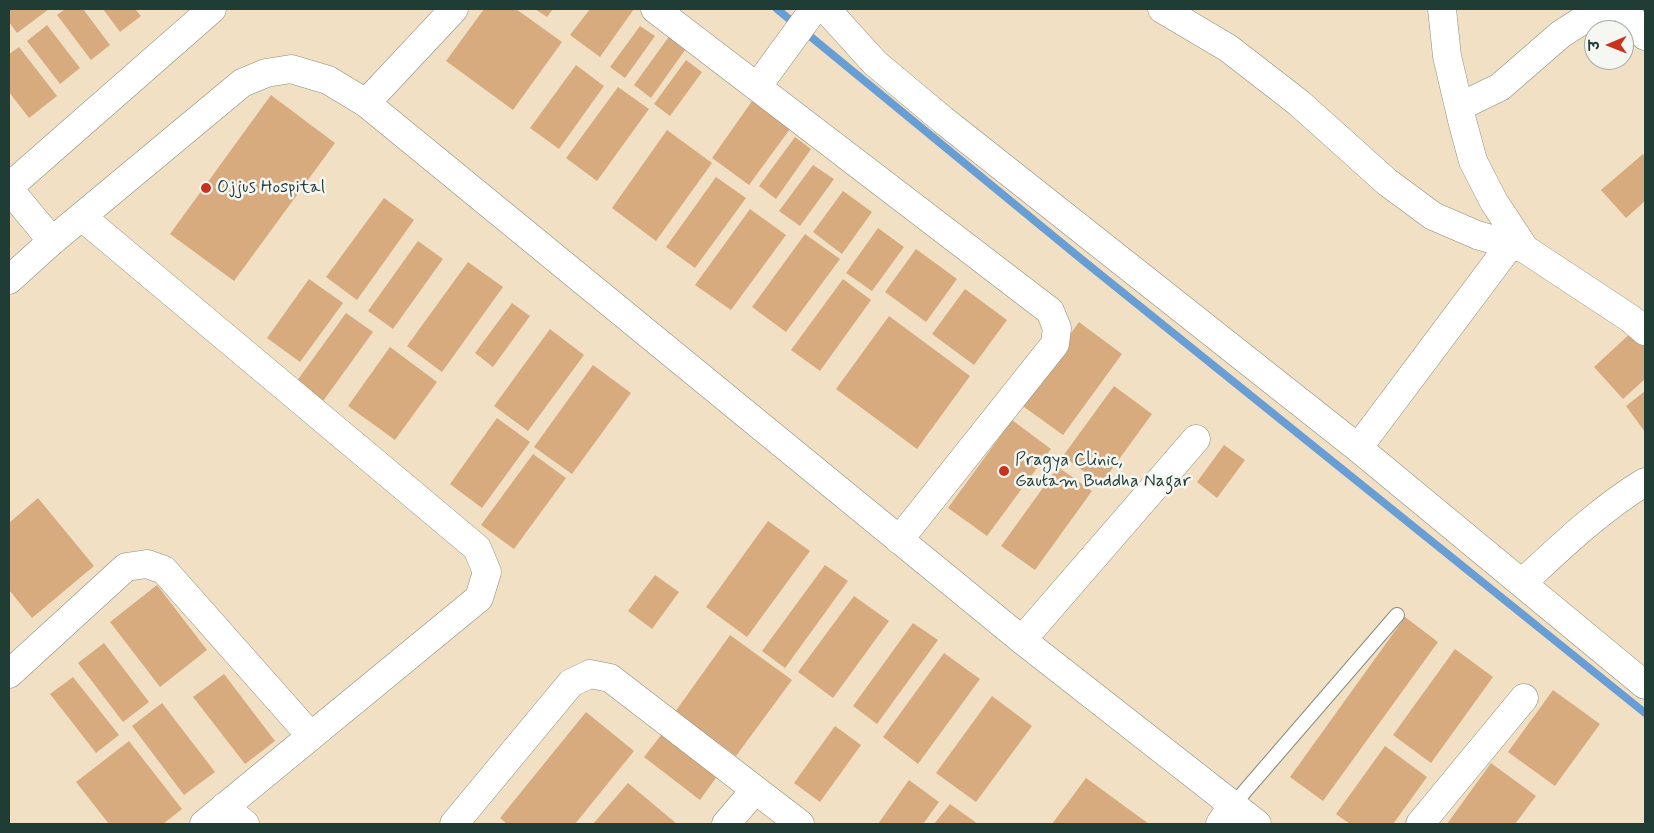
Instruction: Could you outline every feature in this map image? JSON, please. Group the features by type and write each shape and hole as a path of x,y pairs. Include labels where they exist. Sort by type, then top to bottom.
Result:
{"street":[{"path":"52,241 9,188 212,9"},
{"path":"366,103 454,9"},
{"path":"655,9 1050,311 1057,328 1055,344 899,540"},
{"path":"1162,9 1228,48 1299,104 1387,182 1433,216 1477,235 1518,247 1631,319 1645,331"},
{"path":"1442,9 1447,56 1473,161 1518,247"},
{"path":"1459,107 1500,87 1561,34 1586,18 1606,9"},
{"path":"1624,9 1645,36"},
{"path":"757,87 816,12 943,120 1358,448 1645,685"},
{"path":"9,280 52,241 242,83 266,73 291,69 328,80 366,103 1022,640 1226,815 1258,824"},
{"path":"82,217 477,548 487,572 479,598 214,816"},
{"path":"1358,448 1518,247"},
{"path":"1022,640 1196,439"},
{"path":"1522,583 1582,527 1645,482"},
{"path":"9,674 126,567 147,564 164,570 310,736"},
{"path":"454,824 572,683 590,674 610,678 800,824"},
{"path":"1420,824 1524,698"},
{"path":"726,824 755,790"},
{"path":"214,816 245,824"}],"lane":[{"path":"1226,815 1397,615"}],"building":[{"path":"9,9 49,9 17,33 9,22"},
{"path":"65,9 83,9 110,45 91,60 57,15"},
{"path":"103,9 135,9 141,16 120,32"},
{"path":"484,9 516,9 562,42 513,110 446,61"},
{"path":"535,9 553,9 547,17"},
{"path":"590,9 634,9 600,57 570,35"},
{"path":"47,25 80,68 60,84 27,41"},
{"path":"640,26 655,36 625,78 610,67"},
{"path":"673,31 690,43 651,98 634,85"},
{"path":"19,47 57,96 29,118 9,92 9,54"},
{"path":"686,60 702,72 670,116 654,104"},
{"path":"576,65 604,86 559,149 530,128"},
{"path":"618,87 649,109 597,181 566,158"},
{"path":"271,95 335,143 234,281 170,234"},
{"path":"752,101 790,129 749,185 712,158"},
{"path":"667,130 712,163 656,241 612,208"},
{"path":"795,137 811,149 776,199 759,186"},
{"path":"1643,154 1645,157 1645,201 1626,218 1601,190"},
{"path":"813,165 834,179 800,226 779,211"},
{"path":"716,177 746,198 695,268 666,247"},
{"path":"843,191 872,212 842,254 813,232"},
{"path":"384,198 414,220 357,300 326,277"},
{"path":"750,209 786,235 731,310 695,285"},
{"path":"878,228 904,247 872,291 846,273"},
{"path":"805,234 840,259 786,332 752,307"},
{"path":"418,241 443,259 393,329 368,311"},
{"path":"916,249 957,279 926,322 885,292"},
{"path":"468,262 503,287 442,372 407,346"},
{"path":"309,279 343,303 300,362 267,338"},
{"path":"843,279 871,300 820,371 791,350"},
{"path":"965,289 1007,320 974,365 932,334"},
{"path":"512,303 530,316 493,367 475,353"},
{"path":"346,313 373,332 321,404 294,385"},
{"path":"889,316 970,376 917,449 836,389"},
{"path":"1079,322 1122,354 1063,435 1020,404"},
{"path":"550,329 584,355 528,431 494,406"},
{"path":"1635,329 1645,340 1645,379 1623,399 1594,367"},
{"path":"390,347 437,382 395,440 348,406"},
{"path":"593,365 631,393 572,474 534,447"},
{"path":"1114,386 1152,414 1101,484 1063,456"},
{"path":"1645,391 1645,432 1626,406"},
{"path":"497,418 530,442 482,508 450,484"},
{"path":"1012,420 1051,449 987,536 948,508"},
{"path":"1224,445 1245,460 1217,498 1197,482"},
{"path":"533,454 566,478 514,549 481,525"},
{"path":"1058,467 1092,491 1035,570 1001,546"},
{"path":"38,498 94,566 32,618 9,590 9,523"},
{"path":"768,521 810,551 747,637 706,607"},
{"path":"825,565 848,581 785,668 762,651"},
{"path":"655,575 679,592 652,629 628,611"},
{"path":"157,585 207,650 160,687 110,622"},
{"path":"854,596 889,621 833,698 798,672"},
{"path":"1405,617 1438,642 1323,801 1290,777"},
{"path":"913,623 938,640 877,724 853,706"},
{"path":"730,635 792,680 736,756 675,712"},
{"path":"104,643 149,702 123,722 78,663"},
{"path":"1455,649 1493,677 1431,763 1393,735"},
{"path":"944,653 980,679 918,764 883,737"},
{"path":"224,674 275,741 245,764 193,697"},
{"path":"73,677 119,735 96,753 50,694"},
{"path":"1553,690 1600,724 1555,786 1508,752"},
{"path":"992,696 1032,726 976,802 936,773"},
{"path":"162,703 215,772 184,795 132,726"},
{"path":"586,712 634,751 575,824 507,824 500,818"},
{"path":"835,726 861,745 820,802 794,783"},
{"path":"662,734 718,775 700,800 644,757"},
{"path":"129,741 182,809 163,824 109,824 76,782"},
{"path":"1385,746 1427,777 1393,824 1350,824 1336,814"},
{"path":"1491,763 1536,796 1515,824 1447,824"},
{"path":"1086,778 1149,824 1052,824"},
{"path":"909,780 939,802 923,824 878,824"},
{"path":"628,783 677,824 593,824"},
{"path":"950,804 978,824 934,824"}],"waterway":[{"path":"777,9 1080,258 1645,713"}],"place":[{"name":"Ojjus Hospital","path":"206,188"},
{"name":"Pragya Clinic, Gautam Buddha Nagar","path":"1004,471"}]}
